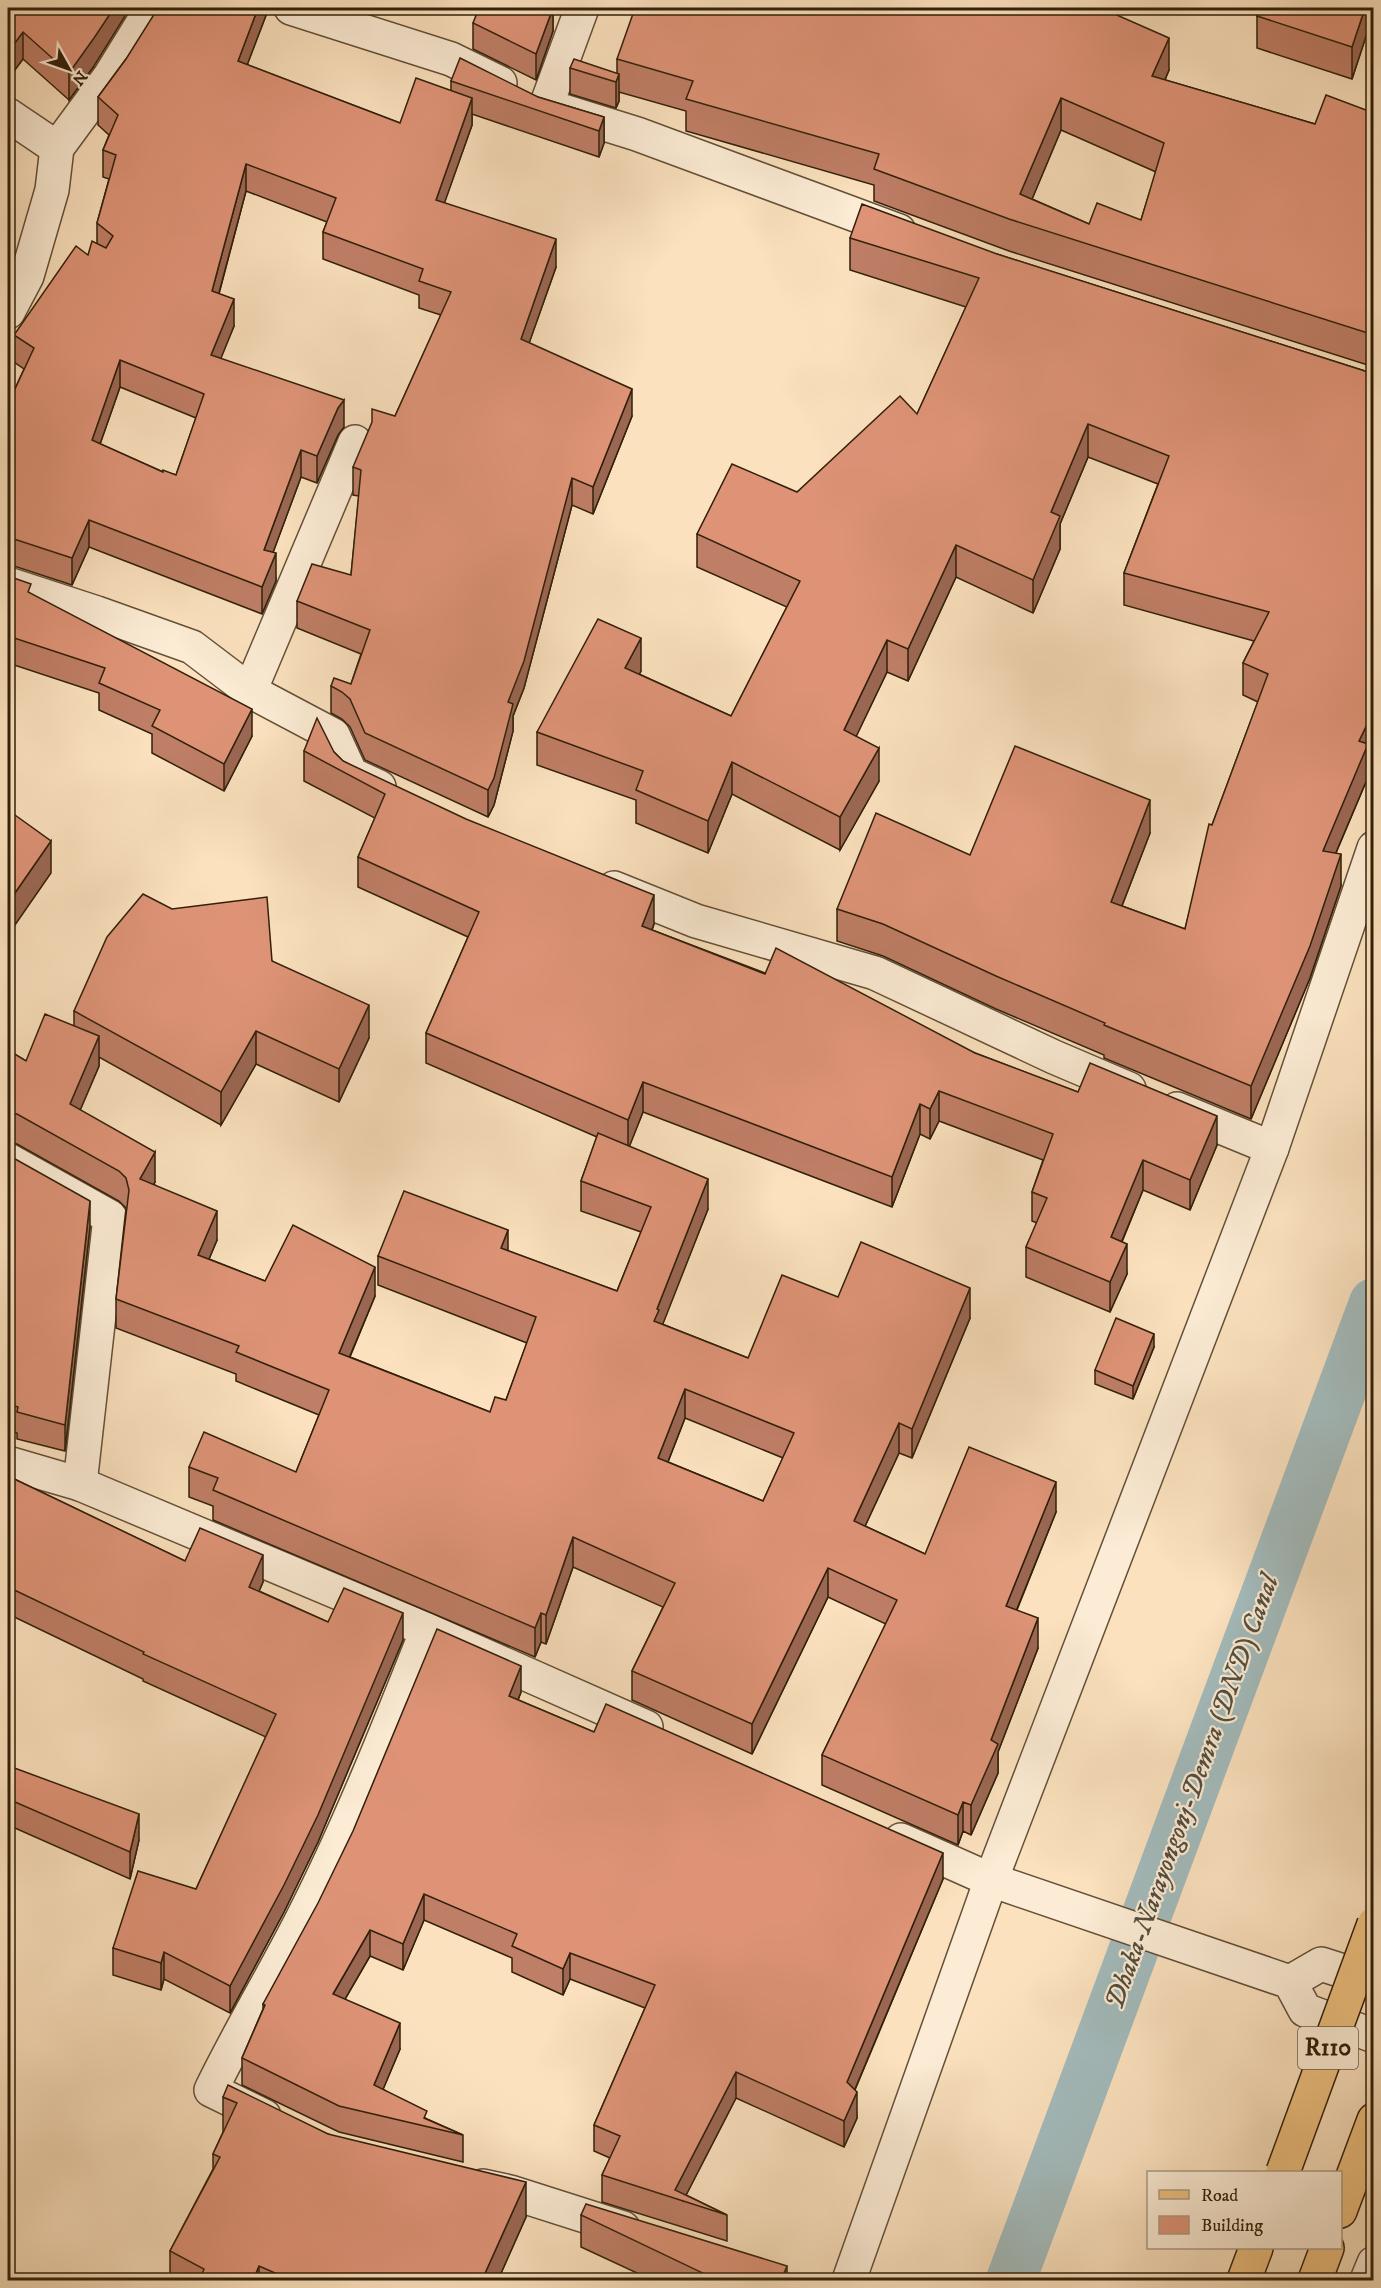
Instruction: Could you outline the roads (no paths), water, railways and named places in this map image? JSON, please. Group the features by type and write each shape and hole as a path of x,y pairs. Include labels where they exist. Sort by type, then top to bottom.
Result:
{"main road":[{"name":"R110","path":"1283,2171 1374,1924"},
{"path":"1342,2208 1374,2120"},
{"path":"1244,2280 1255,2249"},
{"path":"1315,2280 1326,2249"}],"street":[{"path":"8,312 27,276 52,190 57,148 110,76 152,8"},
{"path":"291,8 451,59 546,105 637,134 925,241"},
{"path":"546,105 582,8"},
{"path":"8,115 57,148"},
{"path":"250,691 355,442"},
{"path":"8,584 192,647 250,691 333,735 351,774 402,798"},
{"path":"849,2280 991,1880 1272,1148 1374,848"},
{"path":"590,878 696,921 875,973 1054,1057 1272,1148"},
{"path":"8,1160 110,1217 80,1484"},
{"path":"8,1463 80,1484 428,1630 677,1740"},
{"path":"292,2130 211,2090 232,2045 300,1922 366,1784 428,1630"},
{"path":"872,1827 991,1880 1290,1982 1305,2010 1374,2036"},
{"path":"1290,1982 1321,1964 1374,1981"},
{"path":"455,2179 510,2192 654,2238"},
{"path":"1367,2280 1374,2263"}],"waterway":[{"name":"Dhaka-Narayongonj-Demra (DND) Canal","path":"1011,2280 1374,1303"}]}
